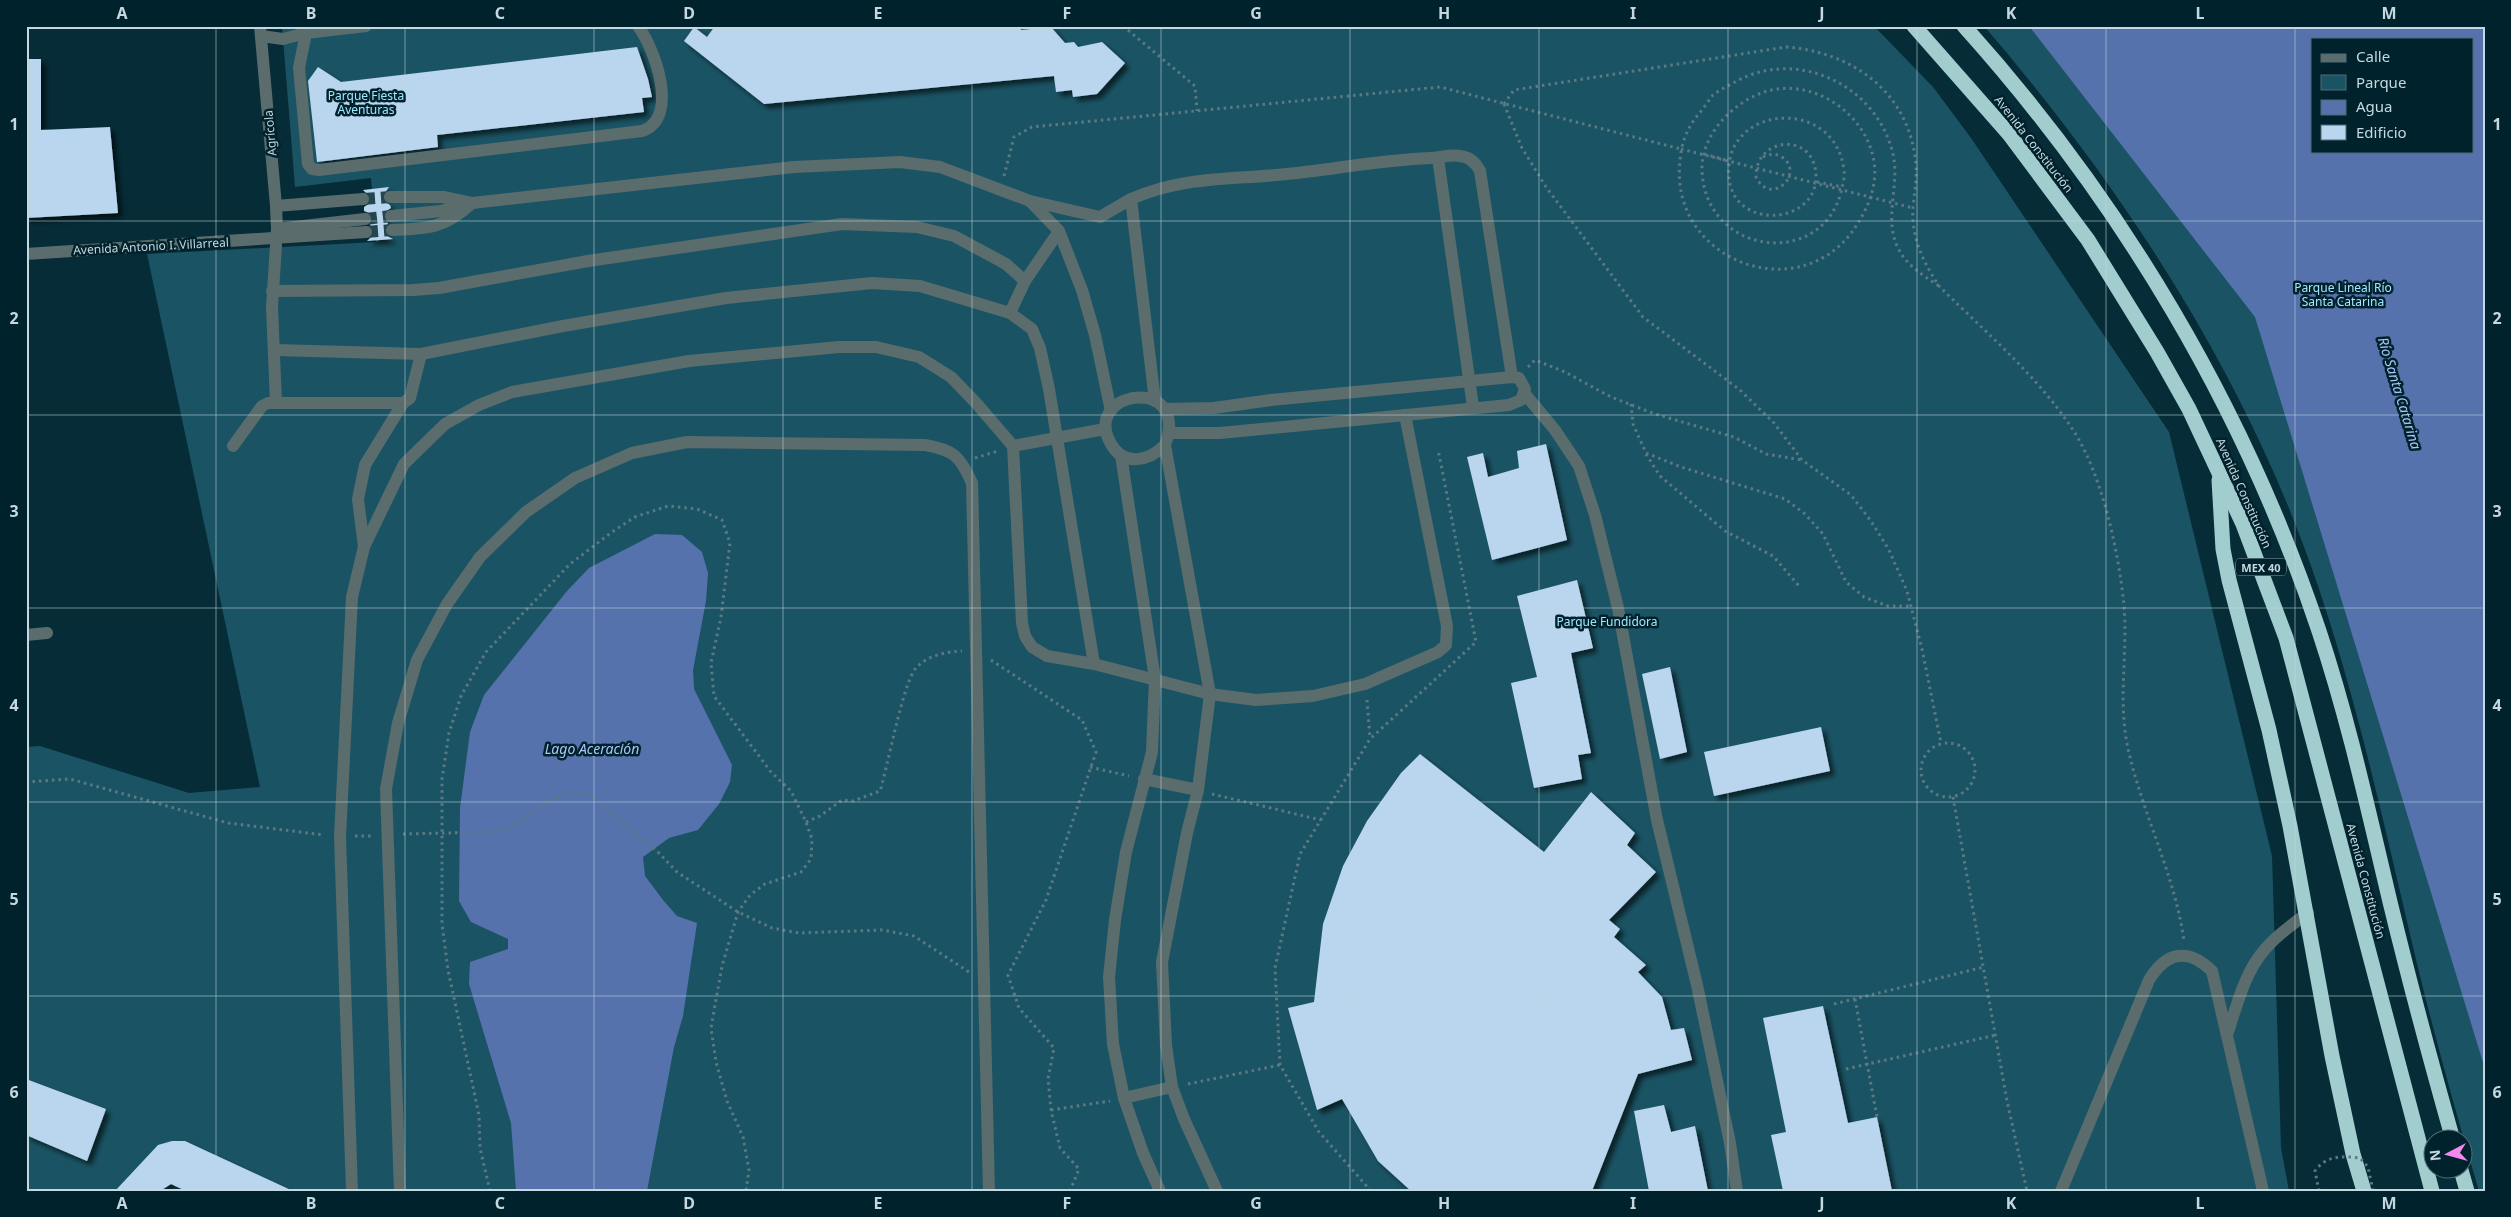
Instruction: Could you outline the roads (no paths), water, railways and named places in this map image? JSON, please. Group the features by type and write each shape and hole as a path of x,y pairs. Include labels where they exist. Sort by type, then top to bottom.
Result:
{"highway":[{"name":"Avenida Constitución","path":"1914,26 2009,134 2088,240 2157,352 2218,468 2266,580 2286,638 2432,1191"},
{"name":"Avenida Constitución","path":"1964,26 2033,107 2114,217 2187,333 2249,454 2276,515 2327,658 2351,739 2410,984 2450,1130"},
{"path":"2218,468 2222,549 2268,730 2308,914 2332,1056 2353,1154 2364,1191"},
{"path":"2423,1157 2438,1191"}],"street":[{"path":"260,31 283,38 305,29 366,26"},
{"path":"305,29 300,59 300,81 308,164 316,170 642,131 651,128 659,115 662,94 653,50 638,26"},
{"name":"Agrícola","path":"260,31 276,206 272,291 276,403"},
{"path":"391,216 441,211 472,203 794,167 900,162 940,167 1030,201 1100,217 1130,199 1156,188 1198,179 1287,174 1385,160 1460,156 1476,163 1480,171 1515,378 1525,389 1525,394 1555,430 1579,466 1595,515 1618,608 1657,820 1697,985 1730,1143 1737,1191"},
{"path":"1438,158 1473,407"},
{"path":"390,197 443,197 472,203"},
{"path":"276,206 363,199"},
{"path":"1130,199 1160,405 1169,421 1167,439 1210,694 1198,790 1187,833 1162,962 1166,1046 1172,1087 1187,1127 1217,1191"},
{"path":"1030,201 1058,231 1082,290 1095,335 1111,411"},
{"path":"392,230 442,224 452,220 472,203"},
{"path":"276,234 365,218"},
{"path":"272,291 413,290 438,288 588,261 842,224 917,227 954,236 1006,264 1025,281"},
{"path":"1010,313 1025,281 1058,231"},
{"path":"276,234 366,232"},
{"name":"Avenida Antonio I. Villarreal","path":"26,254 276,234"},
{"path":"275,350 421,354 563,326 726,298 872,283 920,286 1010,313 1032,329 1040,348 1049,389 1094,664"},
{"path":"352,1191 340,837 352,597 364,547 404,464 445,424 479,405 512,392 689,362 866,347 876,347 919,357 951,377 1013,446 1022,614 1025,636 1032,647 1047,656 1094,664 1210,694 1256,700 1313,696 1365,684 1438,652 1446,645 1448,626 1405,414"},
{"path":"364,547 358,499 365,465 403,404 410,398 421,354"},
{"path":"1515,378 1271,400 1214,408 1160,405 1143,396 1131,397 1120,402 1111,411 1105,429 1112,446 1121,455 1133,460 1145,459 1156,454 1167,439 1516,403 1525,394"},
{"path":"233,446 262,406 276,403 403,404"},
{"path":"1013,446 1056,440 1105,429"},
{"path":"400,1191 386,789 398,723 417,660 447,604 480,557 526,512 575,478 632,452 686,442 925,445 947,449 962,461 972,483 989,1191"},
{"path":"1121,455 1155,679 1152,752 1126,852 1115,920 1109,977 1113,1044 1124,1098 1142,1153 1160,1191"},
{"path":"26,635 47,633"},
{"path":"1144,779 1198,790"},
{"path":"2228,1033 2247,974 2262,950 2280,933 2308,914"},
{"path":"2061,1191 2149,980 2158,965 2172,956 2186,956 2200,960 2212,971 2228,1033 2263,1191"},
{"path":"1124,1098 1172,1087"}],"water":[{"name":"Río Santa Catarina","path":"2029,26 2485,26 2485,1069 2255,317"},
{"name":"Lago Aceración","path":"655,534 682,535 702,552 708,573 706,601 693,670 694,689 732,765 730,782 719,804 698,830 669,838 643,857 645,876 663,900 677,916 697,923 683,1016 674,1047 647,1191 516,1191 511,1123 469,984 470,962 508,949 508,939 471,922 459,901 460,808 470,732 484,695 567,591 589,568"}],"tunnel":[{"path":"363,199 390,197"},
{"path":"365,219 391,216"},
{"path":"366,232 392,230"}],"park label":[{"name":"Parque Fiesta Aventuras","path":"366,102"},
{"name":"Parque Lineal Río Santa Catarina","path":"2343,294"},
{"name":"Parque Fundidora","path":"1607,621"}]}
